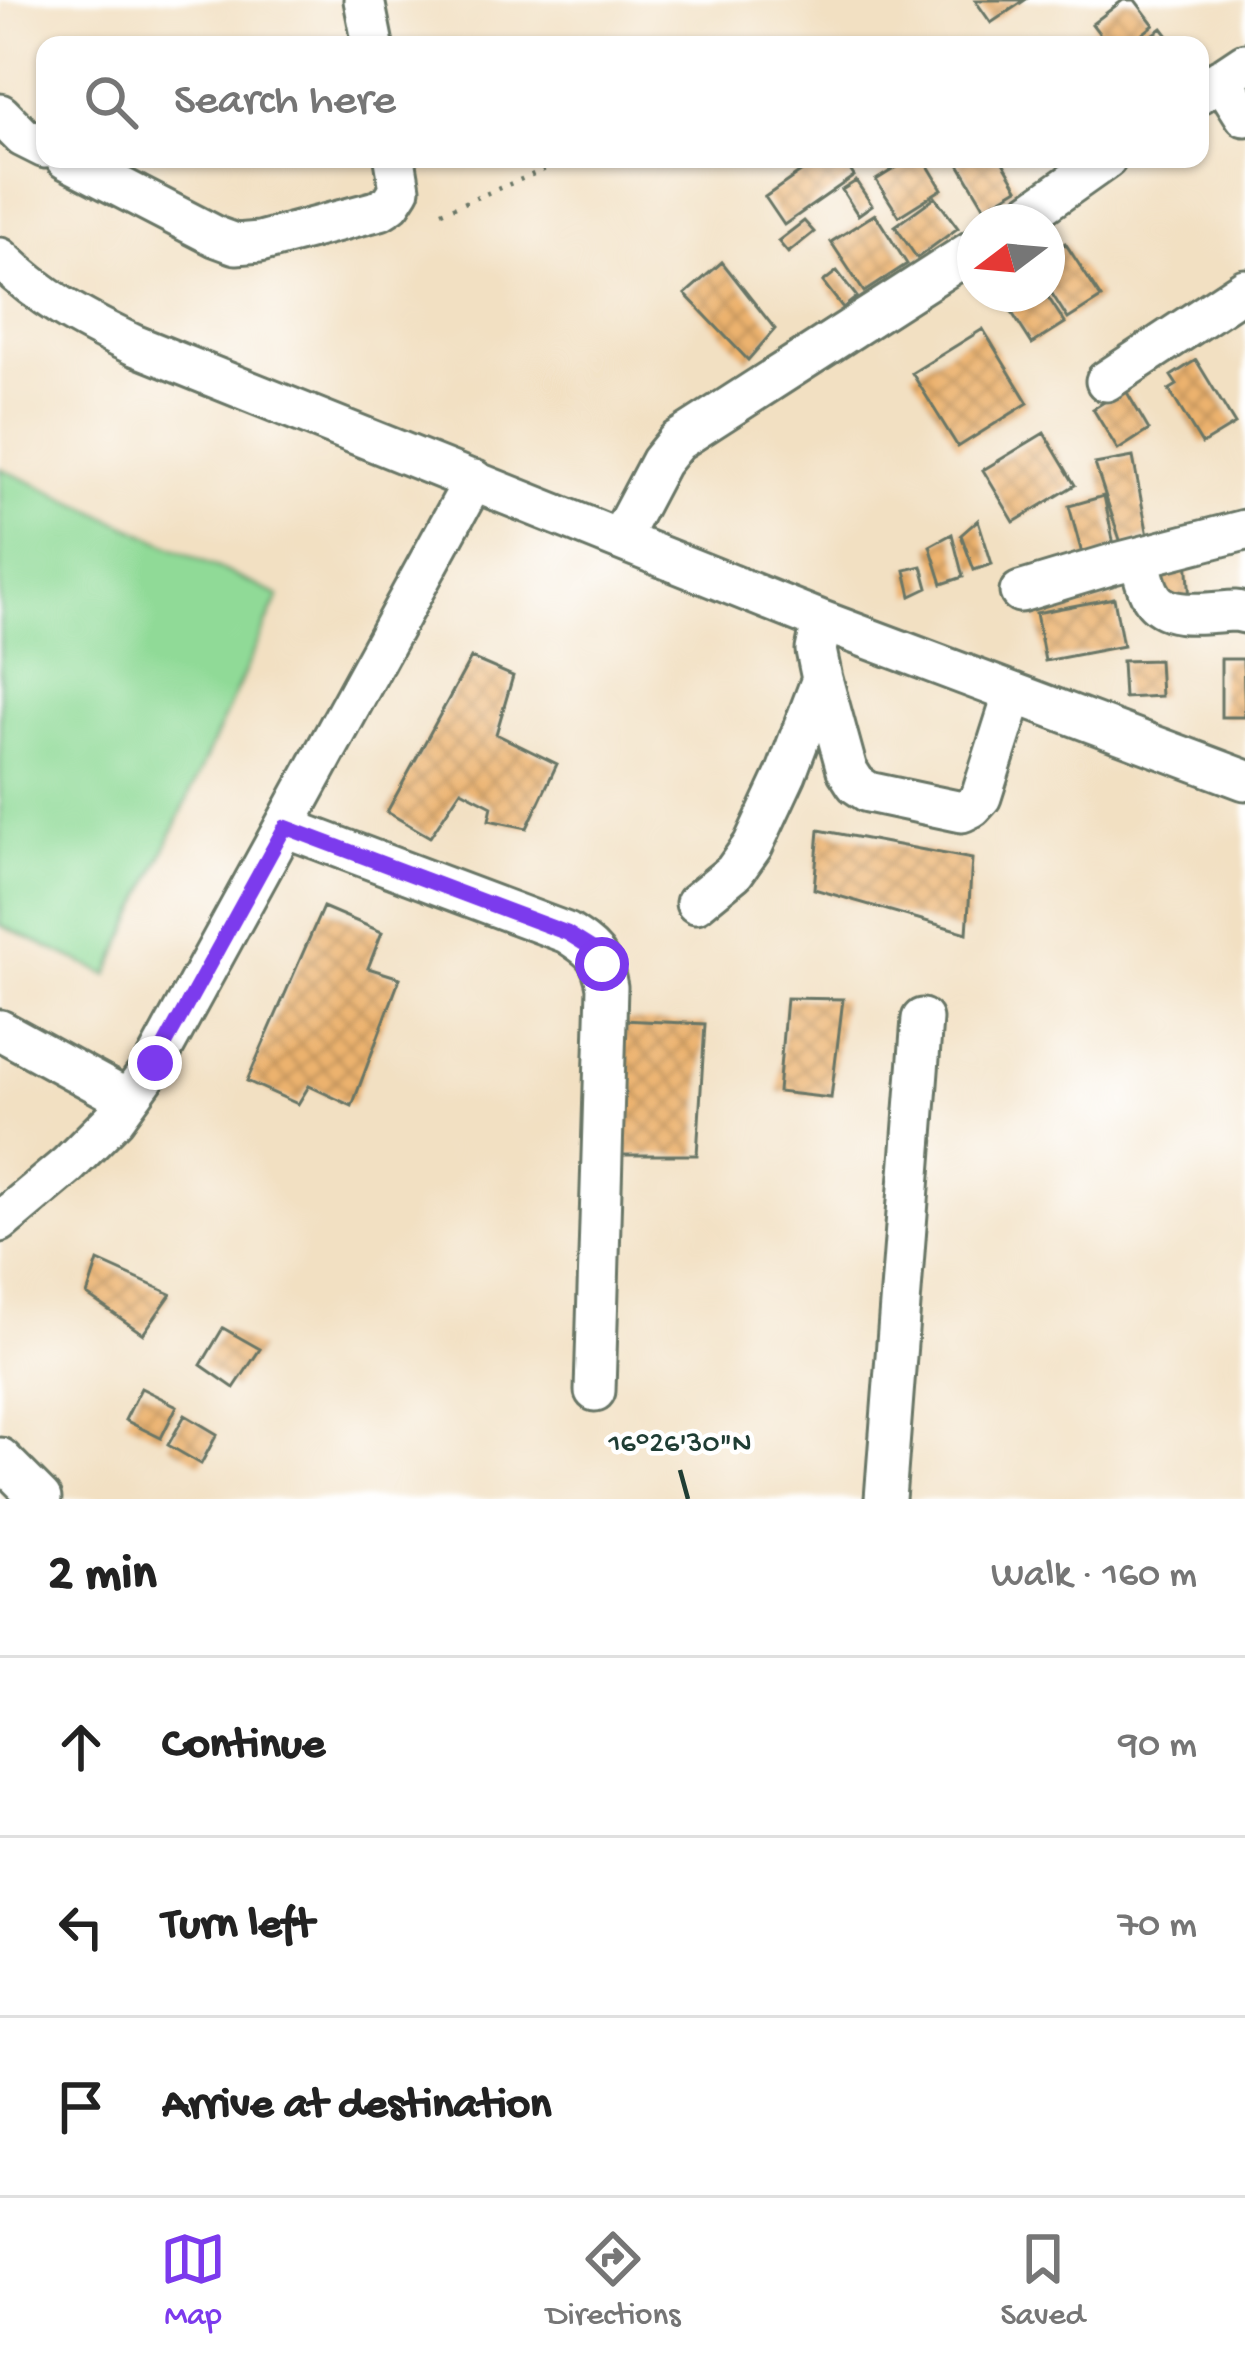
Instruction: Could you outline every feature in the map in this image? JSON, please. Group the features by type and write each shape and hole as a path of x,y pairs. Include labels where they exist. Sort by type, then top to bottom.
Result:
{"street":[{"path":"364,0 371,36"},
{"path":"1222,78 1245,116"},
{"path":"0,114 36,143"},
{"path":"83,168 236,244 380,210 400,189 396,168"},
{"path":"1042,204 1093,168"},
{"path":"0,259 71,315 134,345 822,621 1245,780"},
{"path":"620,538 676,441 957,261"},
{"path":"1106,381 1245,289"},
{"path":"0,1222 115,1118 155,1063 475,480"},
{"path":"1020,592 1245,530"},
{"path":"1139,559 1152,598 1161,607 1175,612 1245,613"},
{"path":"822,621 817,650 822,679 848,770 868,792 962,812 972,807 980,797 1014,693"},
{"path":"696,903 734,872 753,845 822,679"},
{"path":"285,827 567,933 591,948 602,964 607,987 596,1391"},
{"path":"885,1499 922,1019"},
{"path":"0,1030 128,1100"},
{"path":"0,1458 41,1499"}],"path":[{"path":"442,212 548,168"}],"green space":[{"path":"0,468 279,596 108,975 0,925"}],"building":[{"path":"975,0 1025,0 991,23"},
{"path":"1123,0 1135,0 1154,25 1140,36 1101,36 1092,24"},
{"path":"806,168 849,168 854,176 784,225 765,197"},
{"path":"895,168 929,168 942,189 899,216 876,180"},
{"path":"961,168 1006,168 1018,188 992,204 983,204"},
{"path":"856,181 872,205 858,215 842,190"},
{"path":"935,197 957,229 917,258 895,226"},
{"path":"875,214 907,264 864,292 831,242"},
{"path":"804,221 814,232 788,253 778,241"},
{"path":"1065,243 1101,298 1068,319 1064,312"},
{"path":"722,262 775,329 748,360 685,294"},
{"path":"837,271 857,297 843,308 823,282"},
{"path":"1012,312 1058,312 1065,323 1032,344"},
{"path":"983,329 1028,403 958,447 912,373"},
{"path":"1196,360 1235,424 1202,444 1169,390 1177,385 1171,376"},
{"path":"1125,389 1149,430 1118,450 1093,409"},
{"path":"1044,433 1075,485 1014,522 983,470"},
{"path":"1133,457 1148,536 1122,546 1095,464"},
{"path":"1104,496 1115,550 1084,561 1069,506"},
{"path":"978,520 992,564 974,570 961,535"},
{"path":"952,534 963,577 942,584 930,546"},
{"path":"1187,556 1190,601 1167,601 1147,565"},
{"path":"922,566 928,588 911,596 905,570"},
{"path":"1114,598 1123,646 1045,661 1036,613"},
{"path":"471,658 513,676 496,734 557,764 527,828 489,820 492,806 461,790 430,837 387,812"},
{"path":"1221,659 1243,659 1245,717 1221,717"},
{"path":"1159,660 1161,696 1124,698 1122,661"},
{"path":"819,830 972,859 967,933 814,889"},
{"path":"323,907 382,932 368,968 400,978 352,1106 309,1086 298,1104 247,1081"},
{"path":"786,998 843,999 831,1098 778,1092"},
{"path":"622,1020 705,1024 697,1155 620,1155"},
{"path":"98,1261 171,1294 143,1334 87,1295"},
{"path":"223,1328 260,1349 234,1388 201,1365"},
{"path":"141,1388 177,1406 161,1438 125,1420"},
{"path":"185,1415 217,1434 201,1464 168,1445"}],"route":[{"path":"155,1063 285,827 567,933 591,948 602,964"}]}
